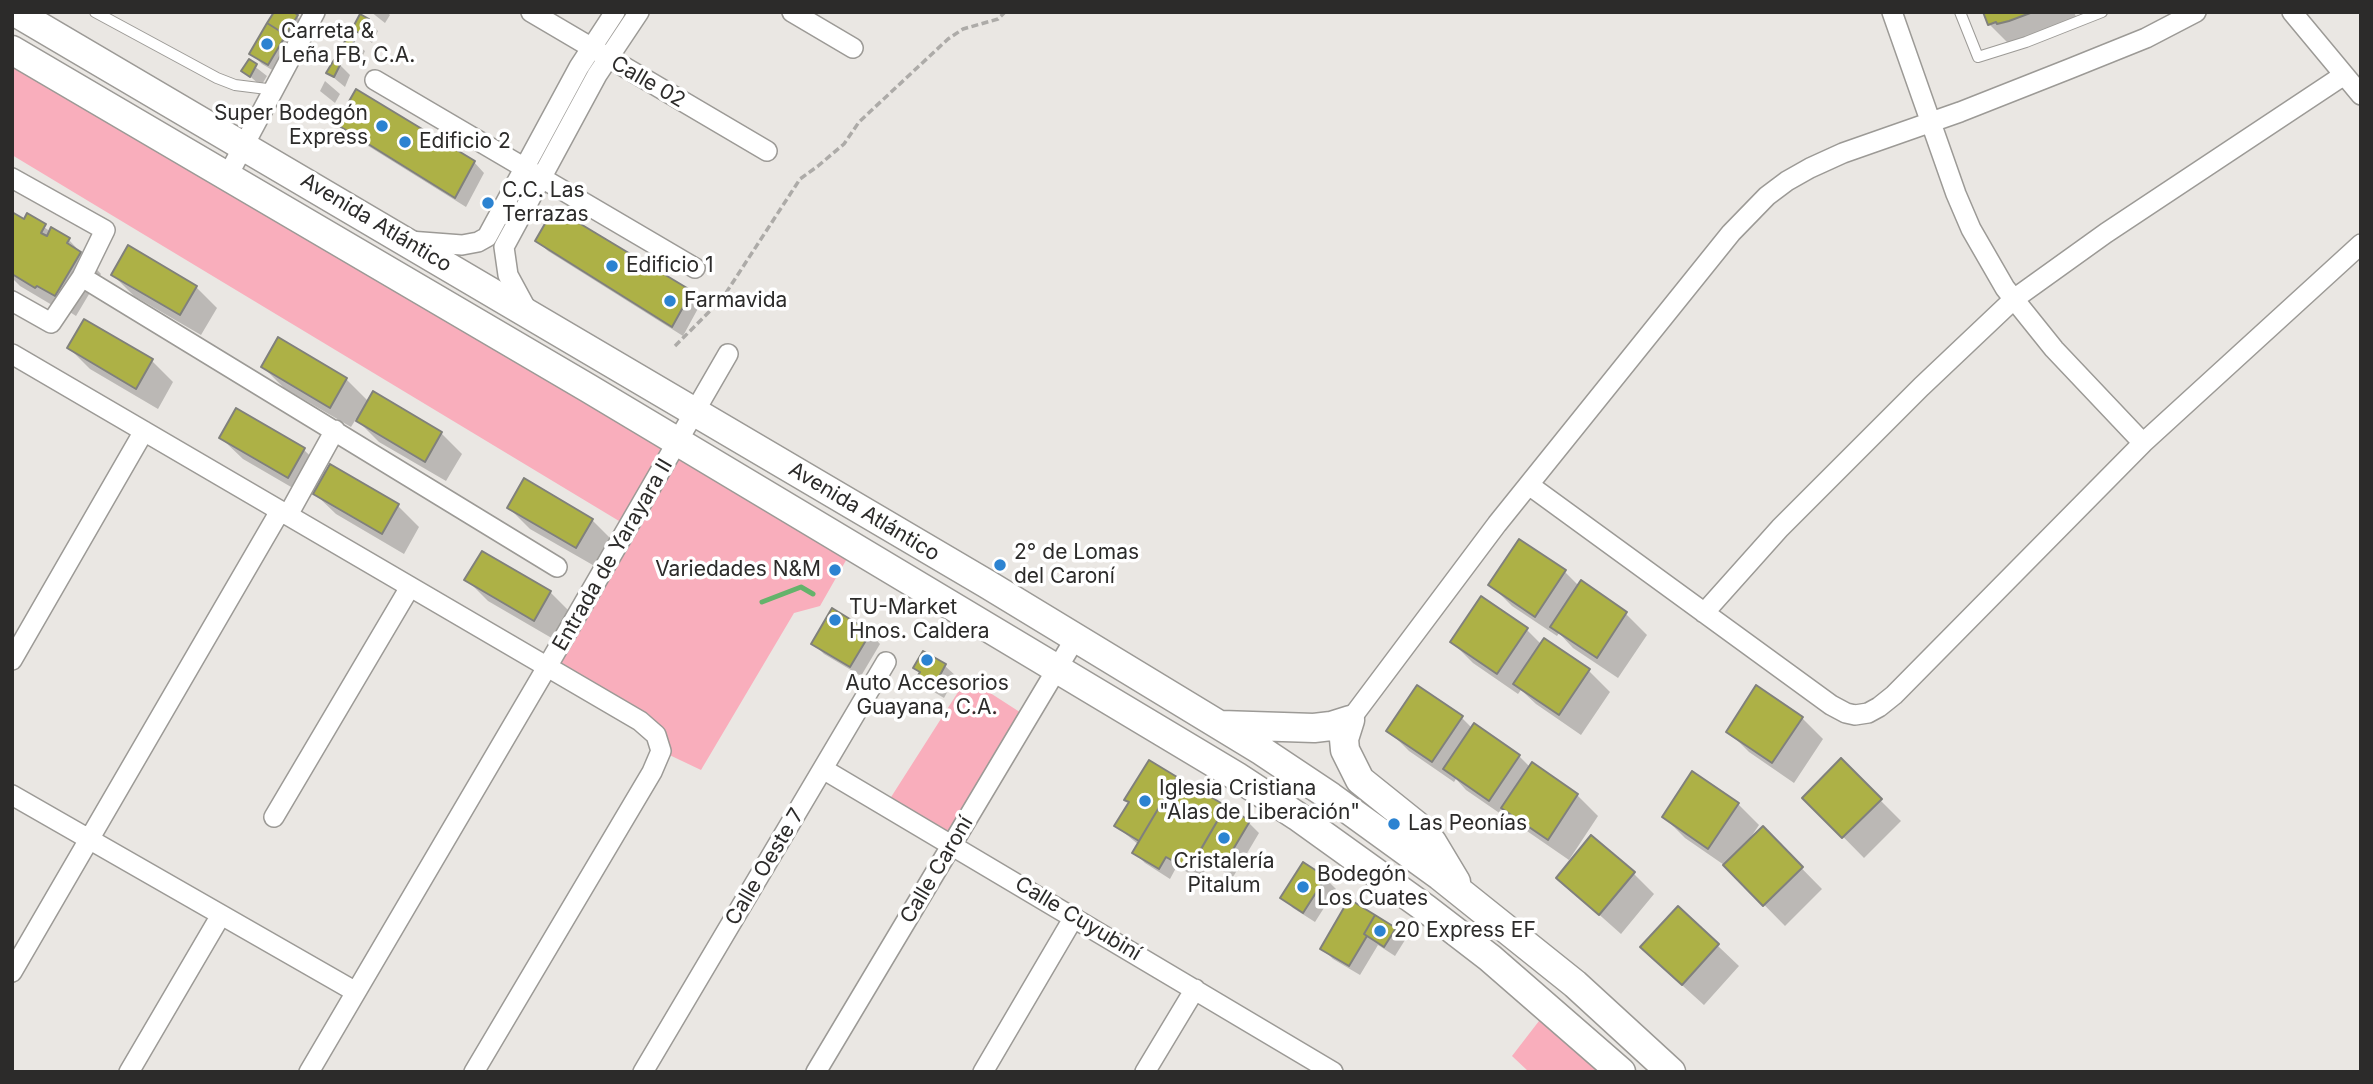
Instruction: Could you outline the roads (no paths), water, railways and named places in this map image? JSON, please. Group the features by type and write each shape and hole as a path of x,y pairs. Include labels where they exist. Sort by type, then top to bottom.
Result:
{"main road":[{"name":"Avenida Atlántico","path":"15,12 529,313 1220,725 1331,797 1462,894 1575,984 1671,1072"},
{"name":"Avenida Atlántico","path":"12,50 1236,776 1354,856 1490,958 1620,1072"},
{"path":"1220,725 1314,728 1350,720"},
{"path":"1350,720 1344,739 1345,750 1360,780 1421,829 1432,842 1462,894"}],"street":[{"path":"227,177 315,12"},
{"name":"Calle 02","path":"531,12 767,151"},
{"path":"529,313 508,275 496,242 591,48 615,12"},
{"path":"532,173 639,12"},
{"path":"792,12 853,48"},
{"path":"1892,12 1929,123 1971,229 2004,288 2054,349 2143,443"},
{"path":"1350,720 1529,485 1731,233 1768,196 1810,168 1843,153 1929,123 2146,38 2196,12"},
{"path":"2292,12 2361,96"},
{"path":"1704,613 1780,528 1921,387 2014,299 2106,233 2344,75"},
{"path":"375,80 695,268"},
{"path":"12,178 105,230 82,277 51,323 12,301"},
{"path":"406,241 462,245 496,242"},
{"path":"1529,485 1831,705 1855,715 1868,713 1894,695 2143,443 2361,244"},
{"path":"82,277 557,567"},
{"name":"Entrada de Yarayara II","path":"309,1072 548,667 728,354"},
{"path":"13,356 640,720 656,735 661,751 652,772 474,1072"},
{"path":"12,972 335,430"},
{"path":"12,660 144,431"},
{"path":"275,817 411,587"},
{"name":"Calle Caroní","path":"816,1072 1076,637"},
{"name":"Calle Oeste 7","path":"643,1072 886,662"},
{"name":"Calle Cuyubiní","path":"823,769 1195,989 1309,1066 1333,1072"},
{"path":"12,795 356,992"},
{"path":"129,1072 221,915"},
{"path":"983,1072 1073,917"},
{"path":"1145,1072 1195,989"}],"lane":[{"path":"95,12 217,78 235,85 275,90"},
{"path":"1961,12 1978,57 2026,42 2099,13"}],"waterway":[{"path":"762,602 801,587 813,594"}],"place":[{"name":"Carreta & Leña FB, C.A.","path":"267,44"},
{"name":"Super Bodegón Express","path":"382,126"},
{"name":"Edificio 2","path":"405,142"},
{"name":"C.C. Las Terrazas","path":"488,203"},
{"name":"Edificio 1","path":"612,266"},
{"name":"Farmavida","path":"670,301"},
{"name":"2° de Lomas del Caroní","path":"1000,565"},
{"name":"Variedades N&M","path":"835,570"},
{"name":"TU-Market Hnos. Caldera","path":"835,620"},
{"name":"Auto Accesorios Guayana, C.A.","path":"927,660"},
{"name":"Iglesia Cristiana \"Alas de Liberación\"","path":"1145,801"},
{"name":"Las Peonías","path":"1394,824"},
{"name":"Cristalería Pitalum","path":"1224,838"},
{"name":"Bodegón Los Cuates","path":"1303,887"},
{"name":"20 Express EF","path":"1380,931"}]}
